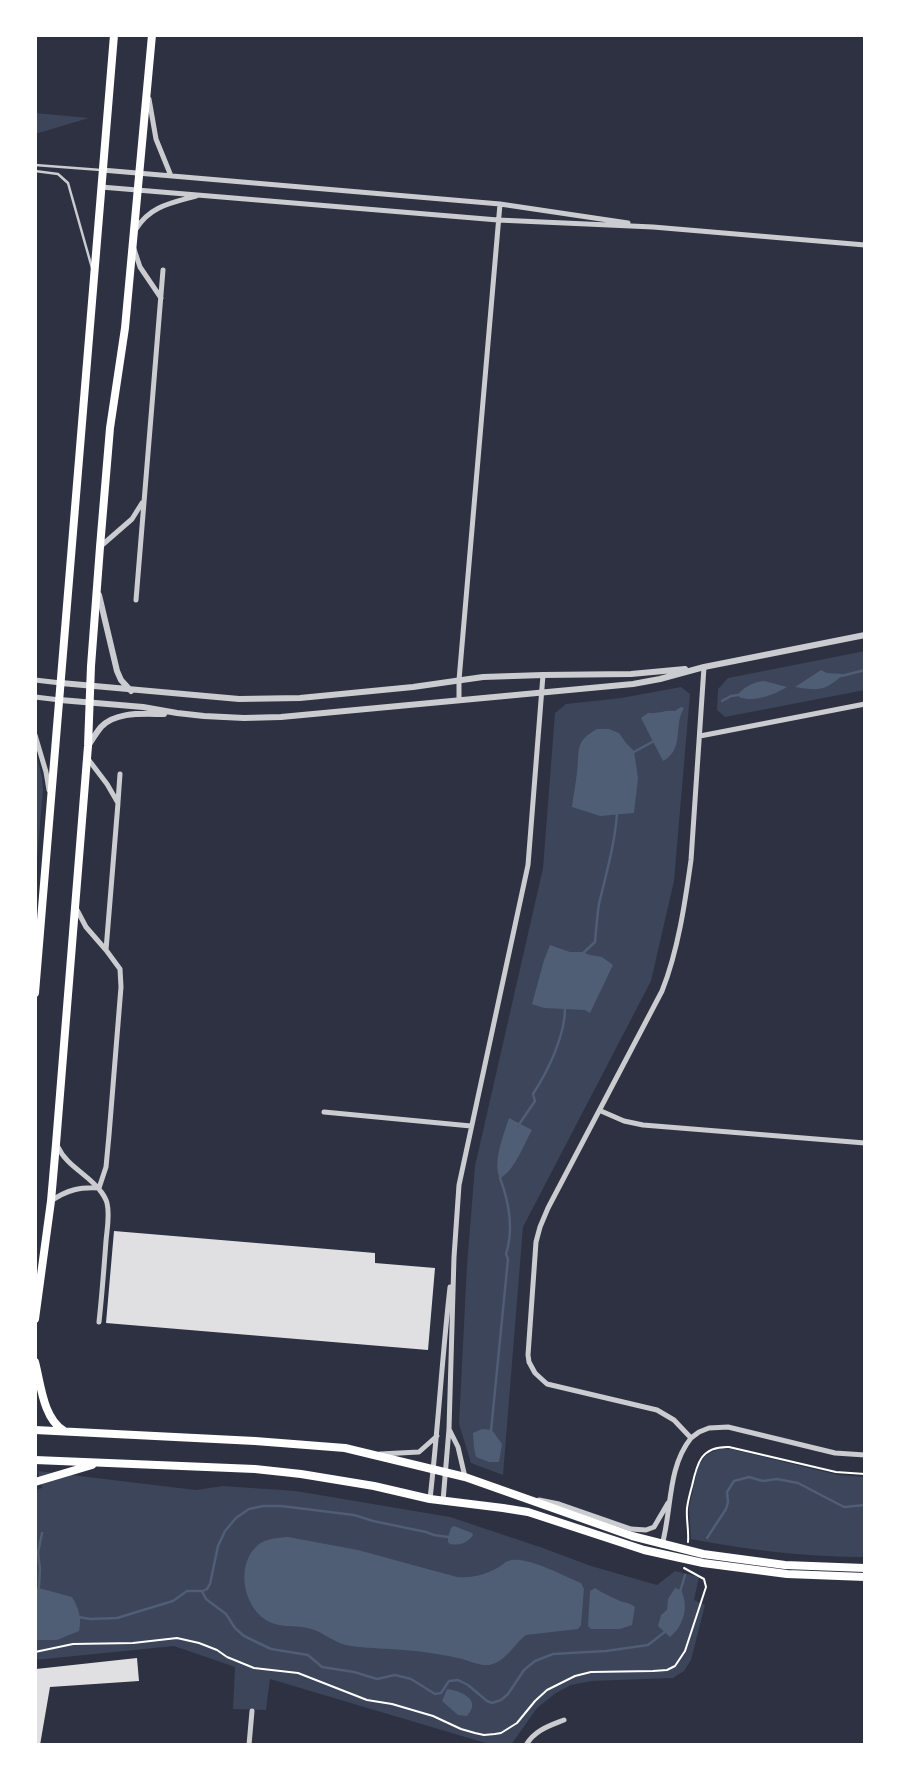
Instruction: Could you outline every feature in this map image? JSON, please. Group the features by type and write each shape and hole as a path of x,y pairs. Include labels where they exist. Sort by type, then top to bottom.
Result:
{"main road":[{"path":"35,993 114,35"},
{"path":"35,1319 56,1144 110,428 125,328 152,35"},
{"path":"35,1362 49,1416 64,1431"},
{"path":"35,1430 345,1448 465,1476 632,1536 703,1554 775,1564 865,1568"},
{"path":"35,1460 255,1469 374,1486 430,1499 528,1512 611,1540 703,1563 820,1577 865,1577"},
{"path":"35,1482 98,1462"}],"street":[{"path":"147,89 156,139 171,177"},
{"path":"102,170 500,204 653,227"},
{"path":"101,187 498,220 653,227 865,245"},
{"path":"134,231 142,218 153,211 199,195"},
{"path":"459,699 500,204"},
{"path":"133,246 140,267 161,298"},
{"path":"136,600 163,270"},
{"path":"100,547 132,519 144,497"},
{"path":"97,586 117,671 131,691"},
{"path":"88,746 103,725 131,714 177,713 244,718 303,715 633,684 865,635"},
{"path":"35,680 239,699 300,698 459,680 631,674 704,667"},
{"path":"691,1438 674,1420 657,1410 547,1384 533,1370 529,1362 528,1347 536,1242 540,1227 663,991 670,967 687,889 704,667"},
{"path":"443,1501 449,1429 459,1185 528,865 543,675"},
{"path":"35,697 143,707 177,713"},
{"path":"300,698 303,715"},
{"path":"700,736 865,704"},
{"path":"35,734 51,800"},
{"path":"87,758 118,803"},
{"path":"106,950 120,774"},
{"path":"75,905 86,927 120,969 121,987 106,1167 99,1188"},
{"path":"601,1111 624,1121 643,1125 865,1143"},
{"path":"324,1112 471,1126"},
{"path":"56,1144 61,1155 99,1188 108,1210 99,1322"},
{"path":"51,1201 71,1189 99,1188"},
{"path":"430,1499 442,1354 454,1256"},
{"path":"655,1552 663,1544 668,1503 684,1446 691,1438 709,1428 728,1427 835,1453 865,1455"},
{"path":"449,1429 458,1447 465,1476"},
{"path":"373,1454 419,1452 437,1435"},
{"path":"527,1499 559,1504 641,1530 654,1527 668,1503"},
{"path":"249,1745 252,1711"},
{"path":"526,1745 545,1727 564,1720"}],"lane":[{"path":"35,165 102,170"},
{"path":"35,172 58,174 68,183 94,274"}],"path":[{"path":"686,1550 687,1510 696,1469 701,1457 713,1449 729,1447 836,1472 865,1474"},
{"path":"35,1652 73,1644 133,1643 177,1637 217,1650 254,1668 298,1674 367,1700 433,1716 475,1733 495,1734 517,1723 547,1690 575,1676 591,1672 667,1670 675,1666 685,1651 706,1587 704,1580 681,1567"}],"shaded area":[{"path":"35,113 89,118 35,134"},
{"path":"865,651 865,690 725,717 717,710 718,689 728,678"},
{"path":"821,670 844,674 832,684 821,688 795,687"},
{"path":"764,681 787,687 763,697 739,697 739,693 747,686"},
{"path":"681,687 690,694 674,881 651,981 523,1227 503,1475 471,1463 459,1424 467,1265 475,1166 543,868 555,713 566,704 621,698"},
{"path":"684,708 674,750 663,761 641,718 648,713 675,711"},
{"path":"597,729 609,729 619,733 634,751 638,778 634,813 600,816 572,807 581,742"},
{"path":"35,749 43,790 35,883"},
{"path":"550,945 570,952 602,957 613,965 590,1013 585,1010 544,1008 532,1004"},
{"path":"509,1118 532,1130 514,1164 500,1178 498,1157"},
{"path":"482,1429 492,1430 502,1444 499,1462 489,1462 476,1457 473,1433"},
{"path":"722,1448 838,1475 865,1477 865,1557 777,1552 691,1539 689,1508 698,1466 707,1454"},
{"path":"38,1471 196,1490 223,1486 296,1491 450,1517 591,1566 657,1585 675,1571 699,1577 694,1600 705,1605 691,1660 684,1671 673,1678 592,1681 571,1685 537,1708 511,1745 492,1745 270,1679 266,1710 233,1709 235,1667 174,1646 35,1660 35,1490 42,1488"},
{"path":"454,1526 473,1535 463,1543 450,1544 448,1537"},
{"path":"288,1537 358,1550 457,1577 484,1574 507,1561 524,1560 534,1563 581,1583 584,1589 581,1625 578,1629 526,1635 505,1657 485,1665 432,1653 346,1645 312,1629 276,1624 266,1620 252,1604 247,1594 245,1573 251,1553 258,1545 268,1540"},
{"path":"35,1587 72,1597 79,1614 79,1631 57,1640 35,1640"},
{"path":"595,1588 635,1607 632,1625 620,1629 591,1629 588,1626 590,1591"},
{"path":"675,1588 681,1590 685,1609 682,1622 670,1637 658,1626"},
{"path":"447,1689 464,1694 471,1701 471,1710 467,1716 458,1715 442,1701"}],"building":[{"path":"114,1231 375,1253 375,1263 435,1268 428,1350 106,1323"},
{"path":"137,1658 139,1681 50,1687 40,1745 35,1745 36,1669"}],"waterway":[{"path":"841,676 865,670"},
{"path":"722,701 738,695"},
{"path":"632,753 654,741"},
{"path":"581,955 595,942 599,904 617,813"},
{"path":"518,1126 535,1101 533,1094 555,1052 563,1028 565,1006"},
{"path":"491,1431 508,1259 506,1254 510,1235 508,1206 501,1176"},
{"path":"707,1538 726,1509 727,1492 734,1481 749,1477 763,1481 777,1479 798,1483 844,1507 865,1505"},
{"path":"203,1591 210,1584 218,1546 225,1531 236,1518 249,1509 281,1506 354,1515 448,1537"},
{"path":"35,1596 39,1587 38,1553 42,1533"},
{"path":"680,1592 685,1575"},
{"path":"78,1617 117,1618 173,1601 187,1591 202,1591 206,1599 226,1614 244,1636 271,1649 308,1655 322,1667 377,1679 395,1675 411,1679 435,1694 441,1693 449,1681 458,1680 492,1703 508,1694 524,1670 535,1661 553,1654 648,1645 666,1631"}]}
